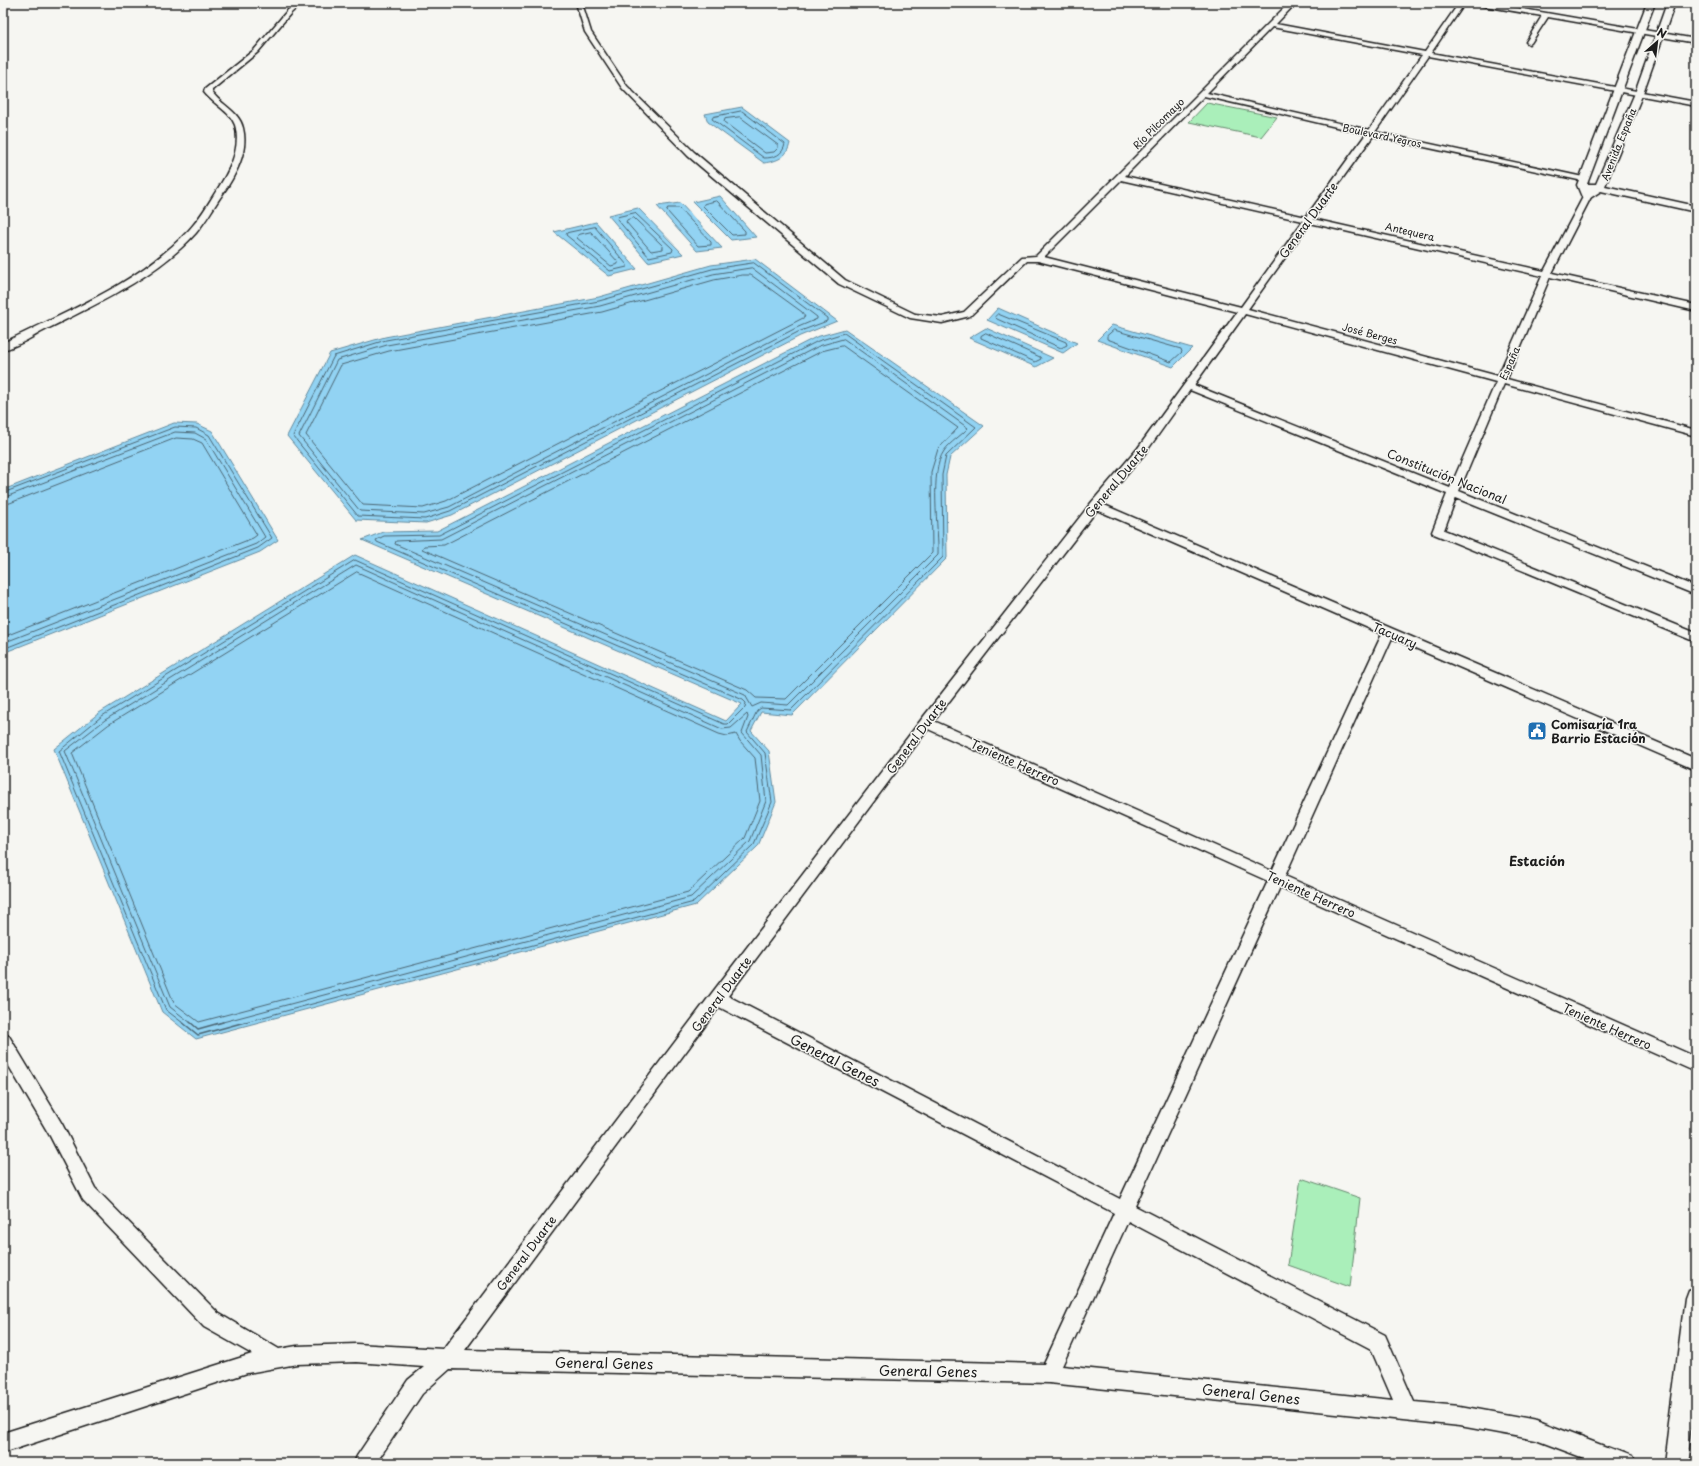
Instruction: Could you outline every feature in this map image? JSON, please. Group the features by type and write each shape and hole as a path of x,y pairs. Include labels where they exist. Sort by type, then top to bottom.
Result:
{"street":[{"path":"3,347 114,291 169,254 192,232 226,184 241,146 240,128 237,120 227,109 213,99 208,92 209,89 256,51 289,12 299,3"},
{"path":"579,3 588,32 624,87 691,154 842,282 913,316 942,320 967,314 1025,259 1038,258"},
{"name":"Río Pilcomayo","path":"1038,258 1293,3"},
{"name":"General Duarte","path":"364,1463 415,1387 448,1359 717,998 926,722 1095,505 1142,450 1369,135 1462,3"},
{"path":"1478,3 1696,41"},
{"name":"Avenida España","path":"1652,3 1583,182 1587,197 1601,185 1639,93 1671,3"},
{"path":"1529,42 1546,15"},
{"path":"1271,25 1696,104"},
{"name":"Boulevard Yegros","path":"1202,94 1336,125 1369,135 1583,182 1696,203"},
{"name":"Antequera","path":"1119,177 1696,308"},
{"name":"Boulevard Yegros","path":"1601,185 1696,209"},
{"name":"España","path":"1587,197 1547,274 1453,492 1438,532 1696,638"},
{"name":"José Berges","path":"1038,258 1242,310 1696,433"},
{"name":"Constitución Nacional","path":"1188,386 1453,492 1696,592"},
{"name":"Tacuary","path":"1095,505 1696,765"},
{"path":"1049,1374 1389,632"},
{"name":"Teniente Herrero","path":"926,722 1696,1065"},
{"name":"General Genes","path":"717,998 1378,1342 1407,1409"},
{"path":"3,1041 56,1130 89,1194 211,1320 277,1358"},
{"path":"1676,1463 1696,1298"},
{"name":"General Genes","path":"3,1443 247,1364 297,1355 356,1352 448,1359 1049,1374 1407,1409 1460,1416 1536,1430 1623,1463"}],"green space":[{"path":"1207,103 1277,117 1261,137 1189,122"},
{"path":"1301,1178 1360,1198 1350,1287 1288,1265"}],"water":[{"path":"742,107 790,143 789,148 781,158 764,163 708,122 705,114"},
{"path":"720,196 756,237 731,240 693,202"},
{"path":"680,203 722,248 697,251 657,206"},
{"path":"638,208 683,254 648,262 608,215"},
{"path":"596,222 637,269 609,276 554,232"},
{"path":"755,259 837,321 800,336 452,515 426,523 356,520 287,436 330,353 385,337 599,297 711,265"},
{"path":"998,308 1077,343 1063,353 987,320"},
{"path":"1112,325 1192,348 1173,367 1097,340"},
{"path":"986,328 1053,358 1036,367 969,338"},
{"path":"845,329 984,426 950,457 946,475 947,558 792,715 761,712 751,731 769,751 776,802 758,846 696,905 196,1039 162,1012 54,749 99,713 355,555 726,721 742,704 362,540 383,532 437,531 816,337"},
{"path":"174,423 197,424 212,431 278,540 260,552 3,653 3,490"}],"place":[{"name":"Comisaría 1ra Barrio Estación","path":"1537,731"}],"district":[{"name":"Estación","path":"1537,860"}]}
